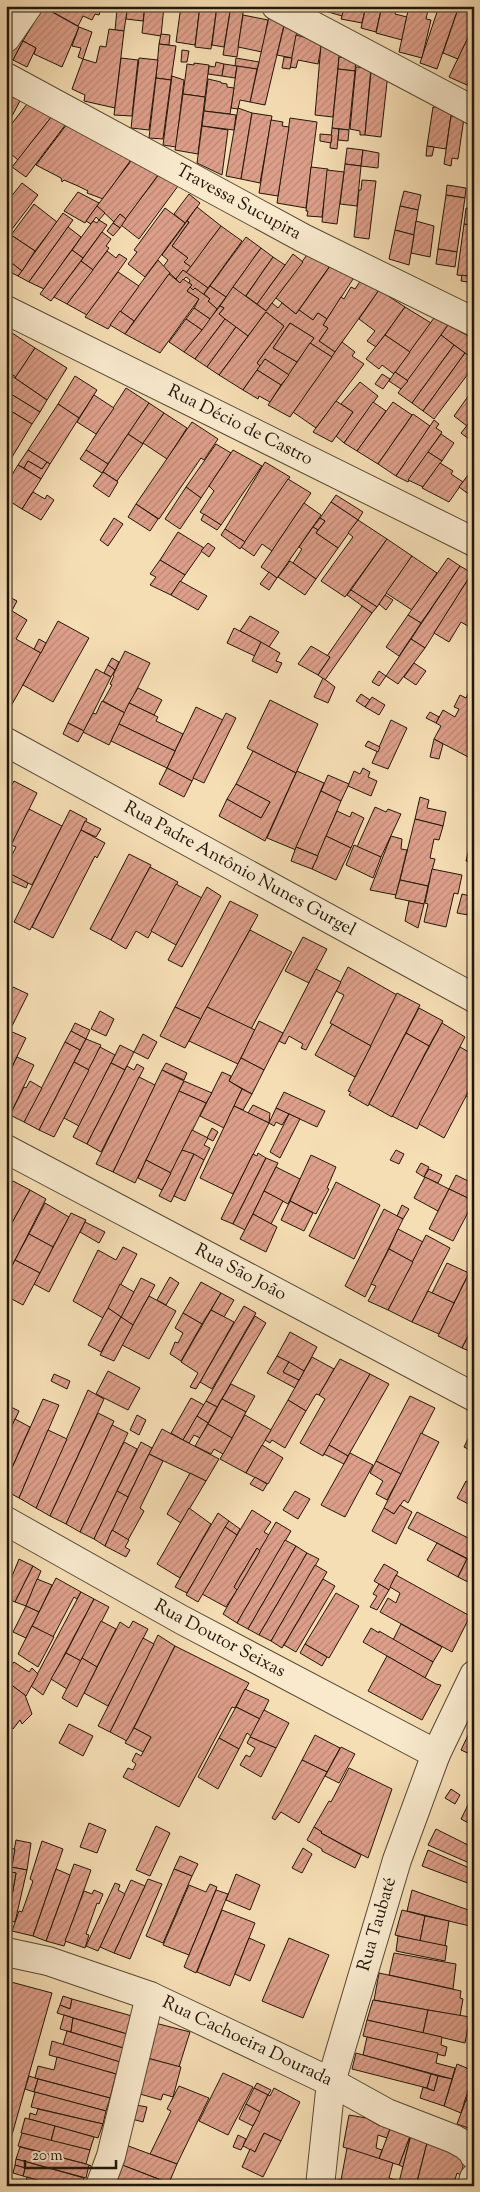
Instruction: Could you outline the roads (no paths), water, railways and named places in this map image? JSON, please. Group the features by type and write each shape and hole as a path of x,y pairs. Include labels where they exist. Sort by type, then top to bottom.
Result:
{"street":[{"path":"6,38 28,6"},
{"path":"276,6 474,111"},
{"name":"Travessa Sucupira","path":"6,77 303,238 474,322"},
{"name":"Rua Décio de Castro","path":"6,310 474,542"},
{"name":"Rua Padre Antônio Nunes Gurgel","path":"6,742 474,998"},
{"name":"Rua São João","path":"6,1148 474,1397"},
{"name":"Rua Doutor Seixas","path":"6,1521 182,1620 436,1754"},
{"name":"Rua Taubaté","path":"320,2186 331,2082 396,1860 436,1754 474,1675"},
{"name":"Rua Cachoeira Dourada","path":"6,1952 48,1961 150,1996 331,2082 387,2113 454,2139 465,2145 473,2152 474,2156"},
{"path":"100,2186 111,2156 150,1996"},
{"path":"472,2186 474,2178"}]}
